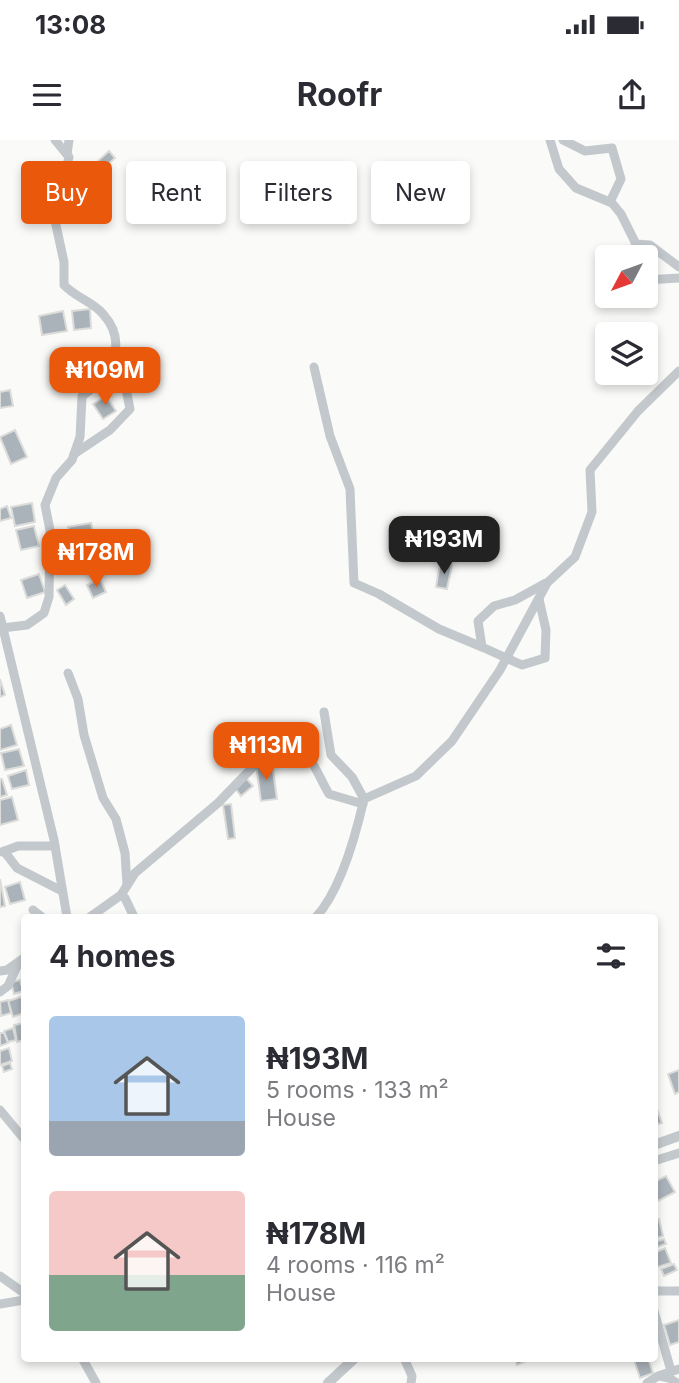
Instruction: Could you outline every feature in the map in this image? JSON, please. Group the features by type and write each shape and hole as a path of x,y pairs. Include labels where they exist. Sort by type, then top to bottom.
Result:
{"street":[{"path":"55,140 69,157 54,216 64,262 64,285 70,292 103,313 117,336 115,359 125,384 130,409 110,429 74,454"},
{"path":"67,154 69,140"},
{"path":"550,140 559,169 576,188 610,202 621,214 636,244 650,245 679,267"},
{"path":"563,140 585,151 612,148 621,179 610,202"},
{"path":"658,279 679,278"},
{"path":"2,628 27,625 44,613 50,597 50,544 45,505 56,478 72,460 80,437 82,396 98,385 115,359"},
{"path":"314,367 330,436 350,489 354,583 379,594 439,629 522,665 545,658 546,630 539,599"},
{"path":"482,647 478,621 494,606 515,600 547,583 575,557 592,512 590,470 638,411 679,371"},
{"path":"94,914 121,895 135,873 218,803 276,743 289,742 306,752 329,794 363,801 416,776 452,741 507,657 547,583"},
{"path":"0,617 55,846 66,914"},
{"path":"68,673 78,699 84,735 103,799 116,819 125,853 127,885"},
{"path":"319,914 328,903 357,826 363,801 352,777 331,755 324,712"},
{"path":"55,846 18,846 2,852 17,868 62,891"},
{"path":"121,895 133,914"},
{"path":"33,910 38,914"},
{"path":"0,971 21,960"},
{"path":"0,992 8,986 21,962"},
{"path":"0,1110 21,1135"},
{"path":"658,1144 679,1136"},
{"path":"658,1160 679,1153"},
{"path":"0,1276 21,1291"},
{"path":"658,1291 679,1291"},
{"path":"0,1304 21,1300"},
{"path":"647,1383 675,1370 658,1322"},
{"path":"84,1362 96,1383"},
{"path":"328,1383 351,1362"},
{"path":"406,1362 412,1376 411,1383"},
{"path":"658,1376 677,1383"}],"building":[{"path":"109,151 115,158 112,161 98,161"},
{"path":"90,309 91,328 74,330 72,311"},
{"path":"63,311 67,331 42,335 39,316"},
{"path":"10,390 13,406 0,408 0,392"},
{"path":"106,396 116,411 103,419 93,404"},
{"path":"15,430 27,457 11,464 0,437"},
{"path":"32,503 35,522 15,526 11,507"},
{"path":"7,506 11,518 0,521 0,509"},
{"path":"91,523 95,540 72,544 68,527"},
{"path":"34,526 39,546 21,550 16,530"},
{"path":"440,563 452,565 447,589 436,587"},
{"path":"39,574 45,592 27,598 21,580"},
{"path":"100,579 106,592 93,598 87,585"},
{"path":"65,585 74,599 66,605 57,590"},
{"path":"0,679 5,695 0,697"},
{"path":"11,725 17,745 0,750 0,729"},
{"path":"19,749 24,766 5,770 1,753"},
{"path":"272,763 277,799 261,801 256,765"},
{"path":"26,770 29,785 12,789 8,776"},
{"path":"246,778 253,786 241,796 234,787"},
{"path":"0,779 7,795 0,797"},
{"path":"12,797 18,820 0,825 0,800"},
{"path":"231,804 235,838 228,839 223,805"},
{"path":"0,879 5,906 0,907"},
{"path":"20,882 25,900 10,904 5,887"},
{"path":"20,980 21,992 14,994 11,982"},
{"path":"21,997 21,1014 13,1017 8,1001"},
{"path":"8,1000 11,1013 1,1016 0,1002"},
{"path":"21,1024 21,1041 17,1042 14,1025"},
{"path":"13,1028 16,1040 8,1042 4,1031"},
{"path":"0,1033 4,1033 8,1043 0,1046"},
{"path":"9,1048 12,1061 0,1065 0,1051"},
{"path":"10,1063 12,1069 4,1072 2,1066"},
{"path":"679,1070 679,1092 675,1094 668,1074"},
{"path":"666,1176 675,1192 658,1201 658,1180"},
{"path":"658,1219 663,1236 658,1238"},
{"path":"664,1239 666,1244 658,1247 658,1241"},
{"path":"665,1248 671,1263 658,1267 658,1251"},
{"path":"674,1264 677,1270 664,1276 661,1269"},
{"path":"679,1320 679,1342 670,1345 664,1325"},
{"path":"635,1362 649,1362 653,1373 640,1378"}]}
